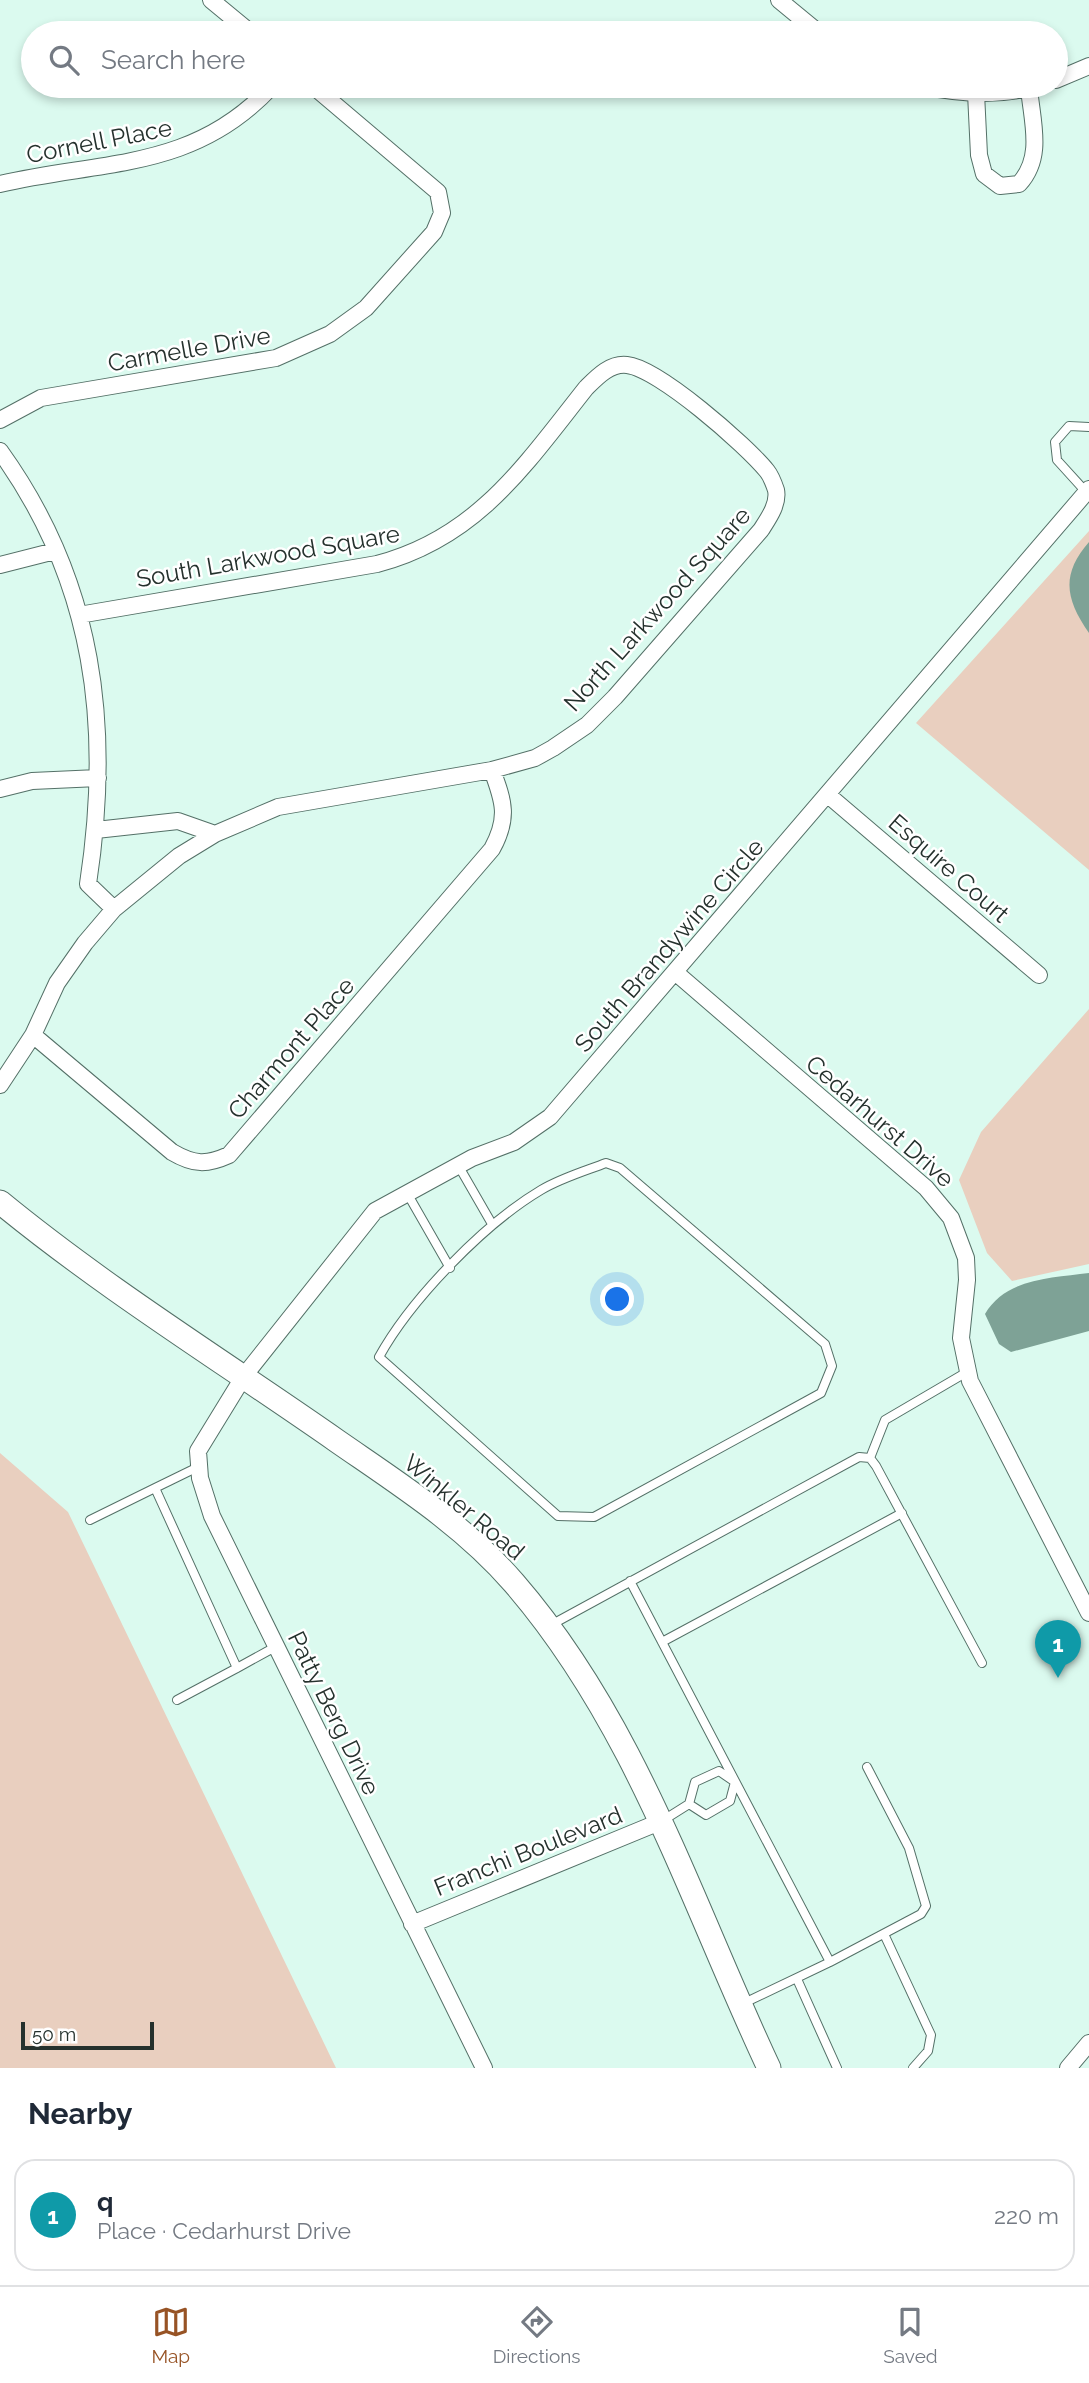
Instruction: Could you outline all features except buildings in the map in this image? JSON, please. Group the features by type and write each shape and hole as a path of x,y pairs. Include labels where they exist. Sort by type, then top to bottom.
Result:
{"street":[{"path":"211,0 236,21"},
{"path":"779,0 805,21"},
{"path":"1068,75 1089,66"},
{"name":"Cornell Place","path":"0,184 138,160 184,148 228,125 258,98"},
{"name":"Carmelle Drive","path":"0,419 22,406 62,394 276,358 330,334 351,321 382,292 434,232 442,213 438,192 327,98"},
{"path":"975,98 979,155 984,174 1000,186 1019,184 1032,170 1035,150 1033,98"},
{"name":"South Larkwood Square","path":"79,615 377,564 424,549 481,511 586,388 606,370 624,364 645,369 663,380 707,418"},
{"name":"North Larkwood Square","path":"0,1085 33,1035 57,984 85,943 114,909 171,862 215,834 278,807 492,770 535,758 587,725 625,687 761,530 772,513 777,494 770,474 707,418"},
{"path":"0,451 33,503 55,551 79,615 99,720 96,830 88,884 114,909"},
{"name":"South Brandywine Circle","path":"244,1376 374,1211 458,1165 514,1142 550,1117 1088,491"},
{"path":"0,565 55,551"},
{"name":"Charmont Place","path":"33,1035 172,1152 189,1162 210,1164 229,1155 492,849 502,830 504,811 492,770"},
{"path":"0,789 51,779 98,778"},
{"name":"Esquire Court","path":"828,795 1039,975"},
{"path":"96,830 178,821 215,834"},
{"name":"Cedarhurst Drive","path":"676,972 939,1201 959,1235 966,1258 967,1280 961,1338 967,1372 979,1403 1089,1613"},
{"name":"Winkler Road","path":"0,1202 109,1285 428,1504 496,1564 549,1626 605,1708 662,1821 769,2068"},
{"path":"199,1467 198,1451 244,1376"},
{"name":"Patty Berg Drive","path":"199,1467 212,1516 484,2068"},
{"name":"Franchi Boulevard","path":"412,1924 662,1821"},
{"path":"1068,2068 1089,2043"}],"lane":[{"path":"1088,491 1057,460 1055,442 1069,426 1089,427"},
{"path":"606,1163 620,1168 825,1343 832,1366 821,1393 594,1517 558,1517 379,1357 393,1332 492,1224 543,1188 606,1163"},
{"path":"458,1165 492,1224"},
{"path":"407,1193 450,1268"},
{"path":"870,1458 886,1420 967,1372"},
{"path":"549,1626 859,1457 870,1458"},
{"path":"870,1458 982,1663"},
{"path":"90,1521 199,1467"},
{"path":"155,1488 237,1668"},
{"path":"662,1642 902,1513"},
{"path":"629,1581 830,1962"},
{"path":"177,1700 277,1646"},
{"path":"740,2005 884,1934 921,1914 926,1906 909,1848 867,1767"},
{"path":"662,1821 689,1804 695,1782 719,1771 735,1782"},
{"path":"689,1804 706,1815 730,1801 735,1782"},
{"path":"884,1934 931,2035 928,2051 913,2068"},
{"path":"797,1979 837,2068"}],"shaded area":[{"path":"1089,531 1089,870 916,723"},
{"path":"1089,542 1089,633 1071,598 1070,576"},
{"path":"1089,1009 1089,1264 1012,1281 987,1253 959,1180 981,1132"},
{"path":"1089,1273 1089,1331 1011,1352 999,1344 985,1314 1005,1293 1031,1282"},
{"path":"0,1453 68,1512 336,2068 0,2068"}],"place":[{"name":"q","path":"1058,1678"}]}
